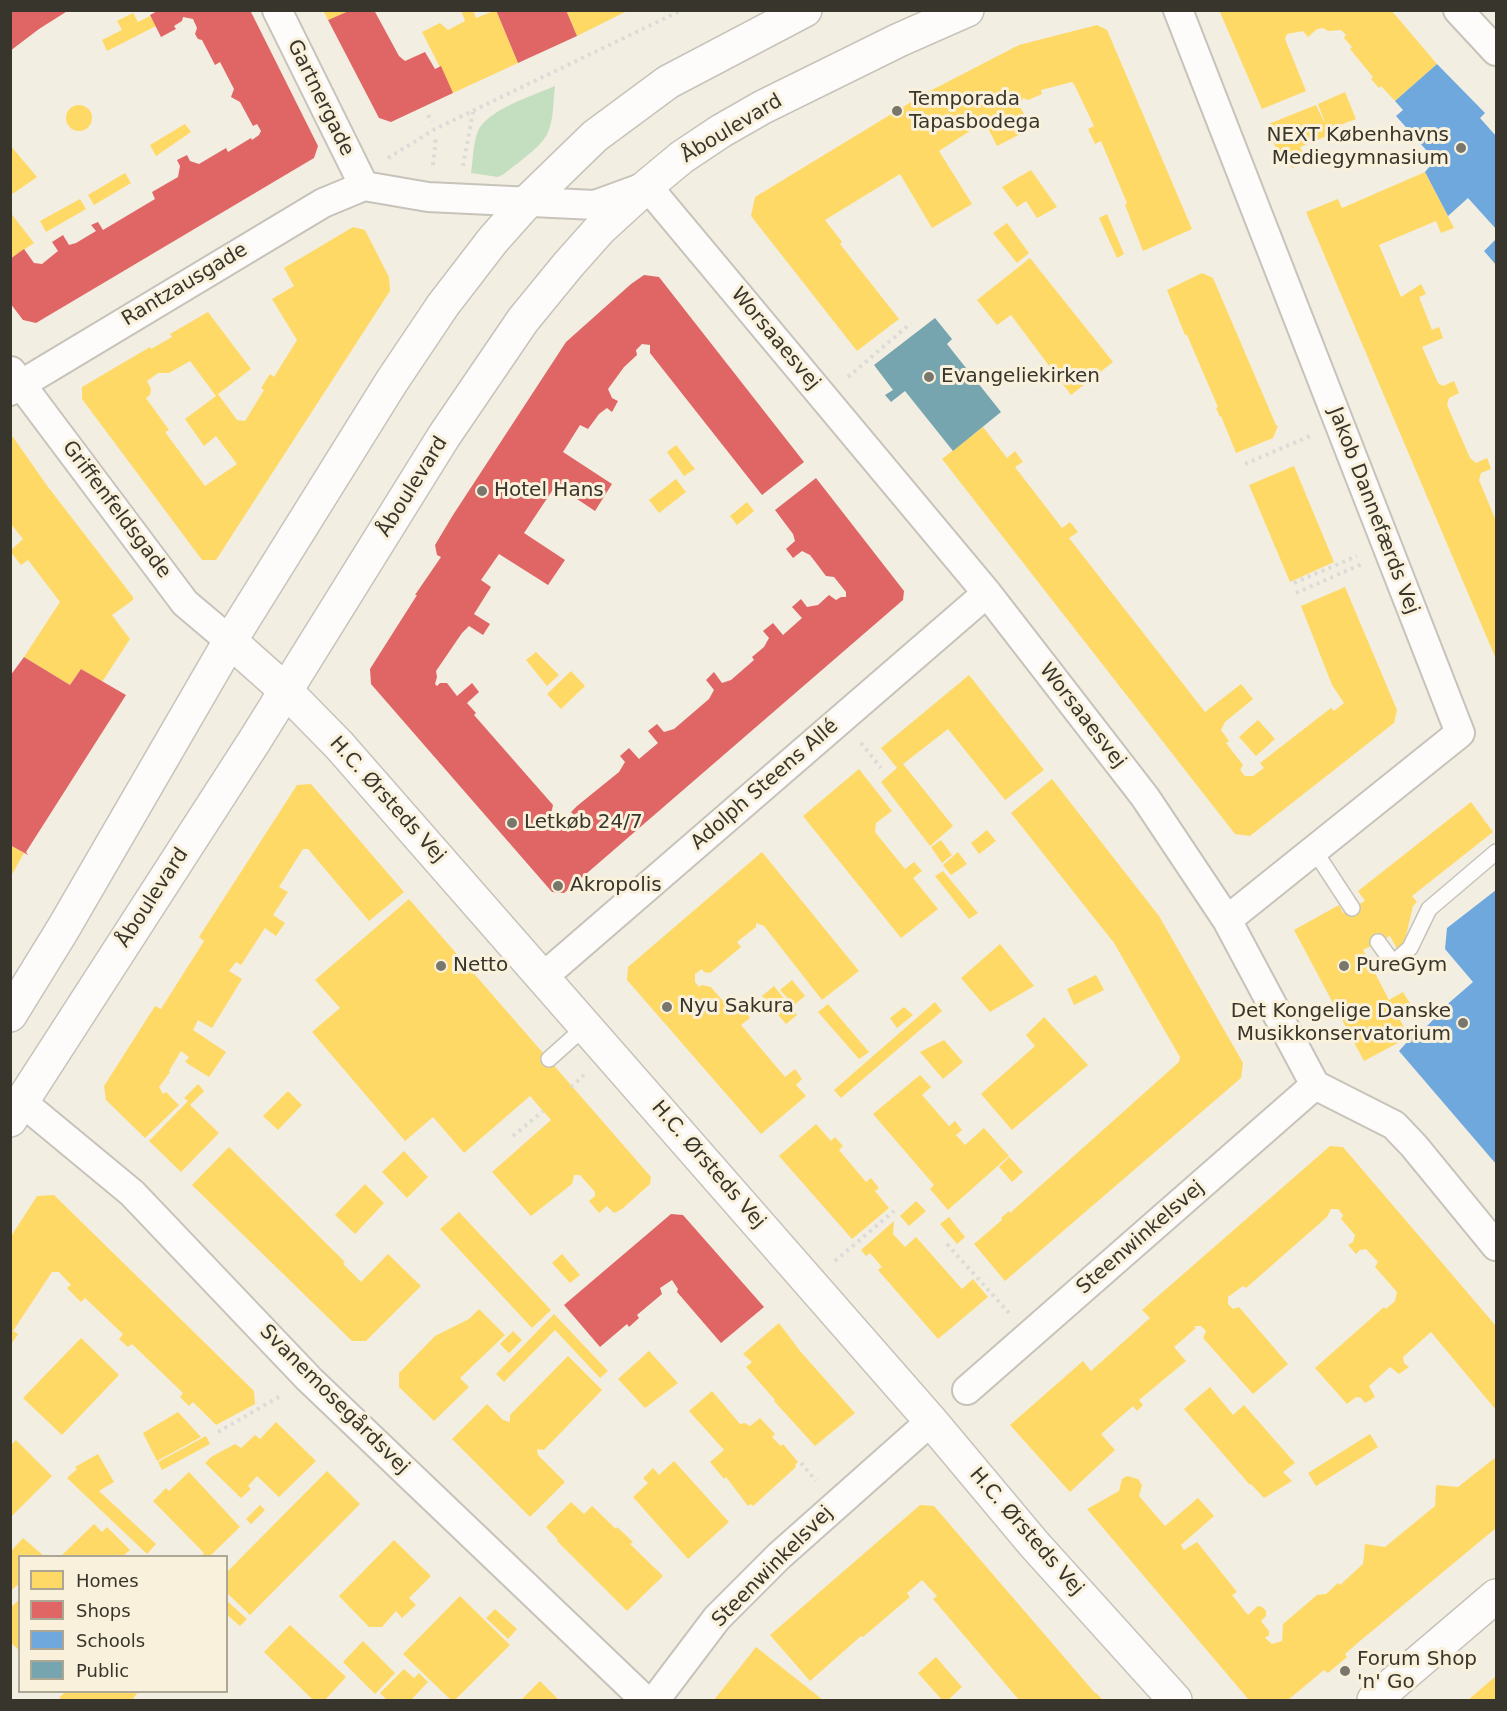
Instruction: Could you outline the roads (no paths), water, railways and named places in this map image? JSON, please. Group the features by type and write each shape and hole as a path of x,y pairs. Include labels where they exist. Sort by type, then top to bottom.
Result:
{"street":[{"name":"Gartnergade","path":"277,10 363,186"},
{"path":"10,1015 63,929 230,641 386,391 443,305 493,240 526,203 595,136 668,82 805,10"},
{"name":"Åboulevard","path":"16,1111 255,740 444,436 523,320 568,265 600,229 647,186 682,157 721,131 763,107 899,40 967,10"},
{"name":"Jakob Dannefærds Vej","path":"1178,10 1460,733 1227,920"},
{"path":"1458,10 1497,51"},
{"path":"363,186 429,197 596,205 647,186"},
{"name":"Rantzausgade","path":"14,382 55,363 323,203 363,186"},
{"name":"Worsaaesvej","path":"647,186 987,593 1145,797 1227,920 1315,1085"},
{"name":"Griffenfeldsgade","path":"14,382 185,603 230,641"},
{"name":"Adolph Steens Allé","path":"543,977 987,593"},
{"name":"H.C. Ørsteds Vej","path":"230,641 285,690 339,745 931,1421 1034,1544 1175,1701"},
{"path":"1315,1085 1394,1125 1497,1246"},
{"name":"Steenwinkelsvej","path":"967,1390 1315,1085"},
{"name":"Svanemosegårdsvej","path":"16,1111 132,1193 309,1379 645,1701"},
{"name":"Steenwinkelsvej","path":"655,1701 725,1610 779,1556 931,1421"},
{"path":"1374,1701 1497,1596"}],"lane":[{"path":"1314,850 1353,908"},
{"path":"1378,942 1393,963 1410,948 1429,909 1497,852"},
{"path":"549,1059 586,1026"}],"place":[{"name":"Temporada Tapasbodega","path":"897,111"},
{"name":"NEXT Københavns Mediegymnasium","path":"1461,148"},
{"name":"Evangeliekirken","path":"929,377"},
{"name":"Hotel Hans","path":"482,491"},
{"name":"Letkøb 24/7","path":"512,823"},
{"name":"Akropolis","path":"558,886"},
{"name":"Netto","path":"441,966"},
{"name":"PureGym","path":"1344,966"},
{"name":"Nyu Sakura","path":"667,1007"},
{"name":"Det Kongelige Danske Musikkonservatorium","path":"1463,1023"},
{"name":"Forum Shop 'n' Go","path":"1345,1671"}]}
